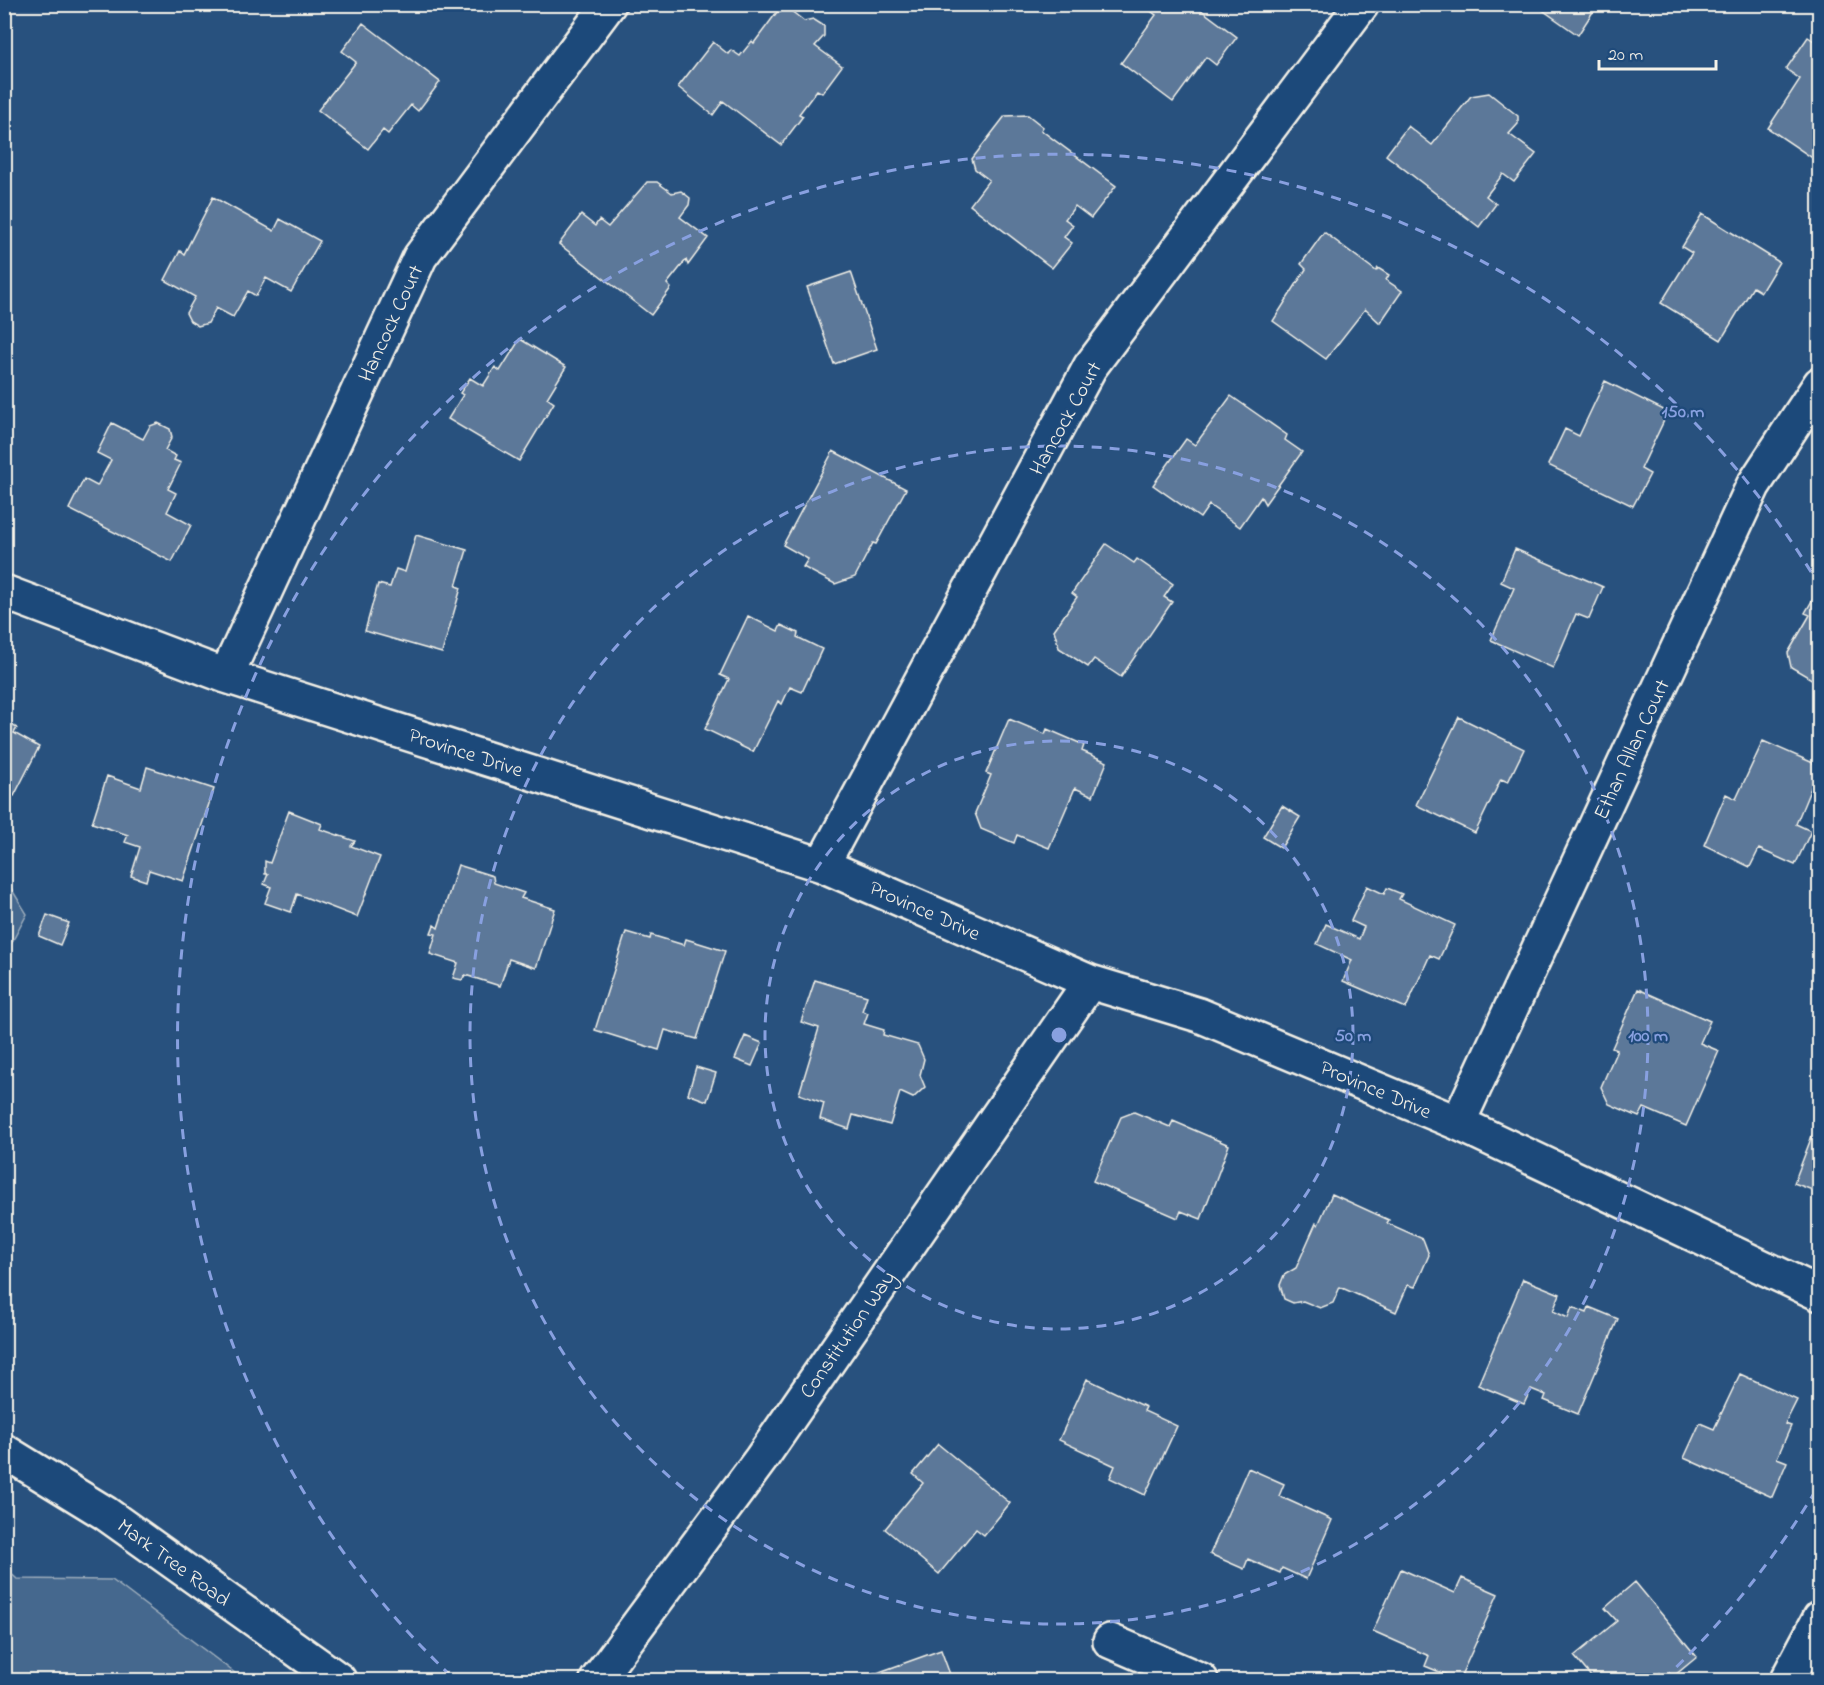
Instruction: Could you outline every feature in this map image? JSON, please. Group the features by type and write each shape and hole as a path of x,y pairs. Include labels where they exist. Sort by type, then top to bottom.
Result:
{"street":[{"name":"Hancock Court","path":"226,676 420,257 609,4"},
{"name":"Hancock Court","path":"822,865 1090,367 1362,4"},
{"name":"Ethan Allan Court","path":"1458,1123 1753,486 1820,384"},
{"name":"Province Drive","path":"4,592 226,676 822,865 1090,982 1199,1015 1458,1123 1820,1294"},
{"name":"Constitution Way","path":"597,1680 761,1459 1090,982"},
{"name":"Mark Tree Road","path":"4,1451 105,1513 339,1680"},
{"path":"1788,1680 1820,1618"},
{"path":"1110,1641 1201,1680"}],"shaded area":[{"path":"4,877 27,914 5,955 4,955"},
{"path":"5,1568 17,1579 112,1580 244,1680 5,1680"}],"building":[{"path":"1141,4 1193,4 1237,37 1216,65 1206,57 1173,102 1121,63 1156,15"},
{"path":"1534,4 1598,4 1578,35"},
{"path":"790,10 804,21 813,19 824,26 824,36 815,46 842,66 822,93 817,90 799,114 803,116 781,145 723,101 713,115 678,87 713,42 728,54 731,50 740,56 752,41 754,43 777,12"},
{"path":"363,23 440,82 418,111 411,105 388,134 383,130 368,149 318,110 356,62 342,51"},
{"path":"1808,37 1820,45 1820,163 1768,128 1800,79 1786,69"},
{"path":"1489,93 1518,116 1518,124 1509,134 1536,154 1514,182 1503,174 1486,196 1496,204 1479,227 1386,155 1408,126 1432,145 1471,96"},
{"path":"1028,115 1043,127 1041,130 1116,186 1091,218 1075,206 1065,219 1073,225 1064,237 1072,243 1052,268 970,205 989,180 975,169 972,159 1005,116"},
{"path":"647,182 657,182 672,193 681,191 690,198 689,205 680,217 708,238 688,265 686,260 667,284 671,288 651,315 559,244 581,215 595,226 599,220 608,227"},
{"path":"213,197 274,231 280,219 320,241 291,292 266,278 256,296 248,291 233,317 216,308 208,323 198,326 190,321 186,313 195,297 165,280 180,251 184,254"},
{"path":"1702,214 1779,262 1761,292 1753,287 1721,340 1661,303 1692,253 1682,247"},
{"path":"1324,232 1376,271 1378,268 1389,275 1386,280 1402,291 1380,323 1365,309 1326,359 1273,321 1306,269 1301,264"},
{"path":"851,272 877,349 834,364 807,287"},
{"path":"520,339 566,367 547,398 554,403 519,461 448,419 463,395 460,393 470,378 483,386 495,367 500,371"},
{"path":"1605,381 1668,412 1641,469 1650,474 1633,506 1548,465 1565,429 1579,436"},
{"path":"1231,396 1287,435 1285,440 1302,452 1265,504 1261,497 1240,527 1209,505 1200,518 1153,485 1186,439 1195,445"},
{"path":"112,423 143,439 150,426 158,423 170,429 172,437 165,450 176,456 174,460 181,463 168,489 176,493 167,512 191,525 172,562 69,509 84,479 97,486 111,460 97,453"},
{"path":"833,451 906,489 855,577 835,584 803,567 808,559 783,545"},
{"path":"416,535 467,550 456,586 461,588 442,653 365,631 378,584 390,587 396,569 405,572"},
{"path":"1106,544 1134,563 1137,559 1173,584 1164,597 1172,602 1121,677 1094,659 1088,667 1059,648 1054,630 1077,597 1072,593"},
{"path":"1515,549 1603,587 1589,619 1576,614 1553,668 1491,640 1514,588 1501,582"},
{"path":"1820,587 1820,684 1791,667 1788,653 1810,615 1805,613"},
{"path":"748,616 778,631 781,625 798,633 797,637 822,649 802,692 790,687 782,704 778,701 753,752 705,729 729,679 720,675"},
{"path":"1459,717 1524,749 1508,782 1501,779 1475,833 1416,805"},
{"path":"1009,719 1045,734 1047,729 1084,745 1082,751 1107,762 1093,796 1075,788 1049,848 1017,835 1014,843 981,829 975,813 991,775 986,773"},
{"path":"4,721 17,728 14,733 39,747 14,796 4,791"},
{"path":"1763,741 1820,766 1796,824 1811,831 1795,865 1759,849 1750,867 1704,845 1726,794 1736,799"},
{"path":"147,767 214,789 183,881 149,870 146,881 131,876 140,847 125,842 128,835 92,823 107,776 141,788"},
{"path":"1282,806 1300,817 1281,848 1263,837"},
{"path":"289,811 322,824 320,829 355,841 351,846 380,857 357,917 297,894 291,912 265,903 271,887 264,884 268,874 265,874 265,861 270,863"},
{"path":"458,865 493,876 494,883 524,893 521,898 555,909 536,968 509,959 500,986 465,975 462,980 453,978 458,963 430,954 436,934 431,933 434,925 438,928"},
{"path":"1367,886 1384,894 1387,888 1402,894 1399,899 1455,925 1439,959 1430,955 1406,1008 1343,981 1352,960 1317,944 1326,924 1359,939 1364,927 1351,921"},
{"path":"47,915 69,923 60,945 39,936"},
{"path":"626,932 650,939 651,935 684,945 686,939 725,951 697,1039 665,1030 659,1050 595,1030"},
{"path":"815,980 867,996 862,1011 868,1013 864,1024 884,1030 883,1035 918,1045 924,1059 920,1075 925,1087 913,1098 900,1092 890,1125 853,1115 849,1129 820,1119 824,1103 799,1094 819,1028 801,1022"},
{"path":"1638,989 1710,1021 1700,1043 1719,1051 1686,1126 1644,1108 1639,1117 1609,1104 1601,1087 1617,1050 1612,1048"},
{"path":"745,1036 762,1043 752,1066 735,1059"},
{"path":"696,1067 716,1073 707,1101 688,1094"},
{"path":"1134,1112 1170,1127 1173,1121 1229,1145 1201,1219 1181,1211 1178,1218 1093,1181 1121,1117"},
{"path":"1820,1115 1820,1193 1794,1183"},
{"path":"1332,1194 1389,1220 1387,1223 1423,1239 1429,1255 1415,1287 1408,1285 1396,1312 1340,1287 1333,1303 1320,1308 1303,1301 1293,1303 1284,1299 1280,1285 1284,1275 1296,1268"},
{"path":"1523,1279 1560,1294 1553,1311 1568,1318 1572,1307 1587,1313 1589,1307 1618,1319 1578,1414 1544,1400 1546,1395 1531,1389 1524,1404 1478,1385"},
{"path":"1740,1374 1797,1400 1785,1424 1791,1426 1777,1458 1787,1462 1772,1497 1684,1458 1700,1423 1714,1429"},
{"path":"1087,1379 1146,1407 1144,1411 1177,1426 1145,1495 1110,1478 1115,1466 1059,1440"},
{"path":"938,1444 1010,1503 984,1535 976,1529 939,1574 885,1529 923,1483 913,1474"},
{"path":"1248,1468 1284,1484 1279,1496 1332,1520 1306,1579 1282,1568 1280,1573 1248,1559 1244,1569 1210,1554"},
{"path":"1401,1569 1455,1593 1462,1578 1498,1594 1459,1680 1425,1666 1429,1656 1373,1631"},
{"path":"1635,1582 1697,1657 1669,1680 1660,1673 1651,1680 1594,1680 1574,1656 1617,1621 1605,1608"},
{"path":"941,1650 952,1680 857,1680"}]}
